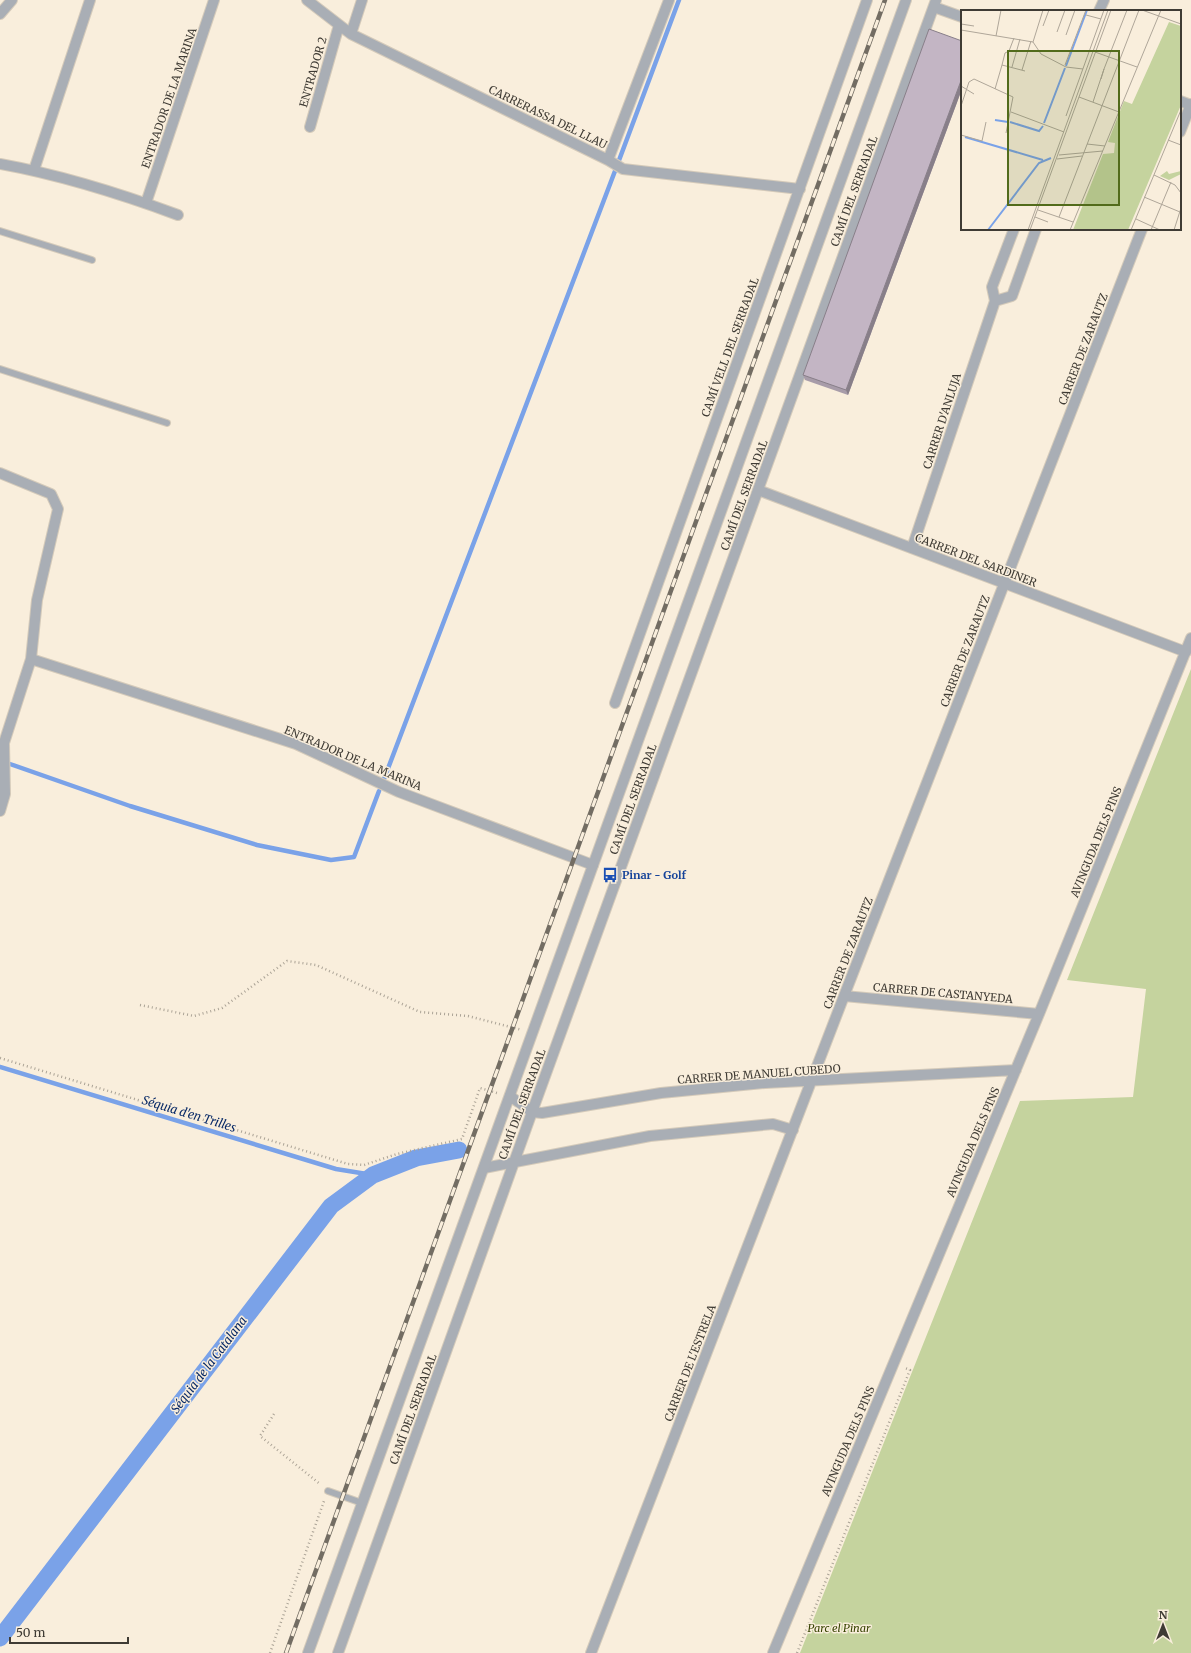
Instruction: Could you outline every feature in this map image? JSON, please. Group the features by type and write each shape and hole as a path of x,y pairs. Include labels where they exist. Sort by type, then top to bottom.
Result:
{"street":[{"path":"0,14 12,0"},
{"path":"34,170 90,0"},
{"name":"ENTRADOR DE LA MARINA","path":"146,203 214,0"},
{"name":"CARRERASSA DEL LLAU","path":"308,0 351,34 608,160 623,169 800,189"},
{"path":"351,34 362,0"},
{"path":"608,160 670,0"},
{"name":"CAMÍ VELL DEL SERRADAL","path":"615,703 867,0"},
{"name":"CAMÍ DEL SERRADAL","path":"308,1653 906,0"},
{"path":"1099,10 1104,0"},
{"path":"935,3 961,17"},
{"name":"CAMÍ DEL SERRADAL","path":"338,1653 514,1161 935,3"},
{"name":"ENTRADOR 2","path":"310,127 339,24"},
{"path":"1181,101 1191,105 1181,130"},
{"path":"0,164 34,170 146,203 178,215"},
{"name":"CARRER D'ANLUJA","path":"912,548 995,301 992,287 1014,230"},
{"path":"995,301 1012,296 1036,230"},
{"name":"CARRER DE ZARAUTZ","path":"811,1082 1142,230"},
{"path":"0,473 51,494 58,509 37,600 31,659 4,743 5,794 0,811"},
{"name":"CARRER DEL SARDINER","path":"758,490 1186,652"},
{"name":"AVINGUDA DELS PINS","path":"773,1653 1016,1070 1191,638"},
{"name":"ENTRADOR DE LA MARINA","path":"31,659 296,744 399,792 594,865"},
{"name":"CARRER DE CASTANYEDA","path":"844,996 1039,1014"},
{"name":"CARRER DE MANUEL CUBEDO","path":"532,1112 542,1113 660,1093 765,1083 811,1082 1016,1070"},
{"name":"CARRER DE L'ESTRELA","path":"591,1653 811,1082"},
{"path":"510,1096 532,1112"},
{"path":"484,1168 650,1136 772,1124 793,1130"}],"lane":[{"path":"0,231 92,260"},
{"path":"0,369 167,423"},
{"path":"328,1491 362,1504"}],"path":[{"path":"140,1005 194,1016 222,1008 286,961 316,966 420,1012 468,1016 533,1032"},
{"path":"0,1058 348,1164 364,1165 397,1154 462,1139 480,1088 510,1096"},
{"path":"798,1653 910,1370 894,1363"},
{"path":"270,1653 328,1491 260,1436 274,1414"}],"green space":[{"name":"Parc el Pinar","path":"1191,669 1191,1653 800,1653 1020,1101 1133,1097 1146,989 1067,980"}],"building":[{"path":"929,29 961,41 961,81 846,390 803,375"}],"waterway":[{"path":"618,163 679,0"},
{"path":"384,779 615,171"},
{"path":"7,763 130,806 257,845 331,860 354,857 379,791"},
{"name":"Séquia d'en Trilles","path":"0,1067 336,1169 373,1175"},
{"name":"Séquia de la Catalana","path":"0,1638 331,1206 373,1175 416,1158 459,1150"}],"railway":[{"path":"286,1653 885,0"}],"place":[{"name":"Pinar - Golf","path":"610,875"}]}
